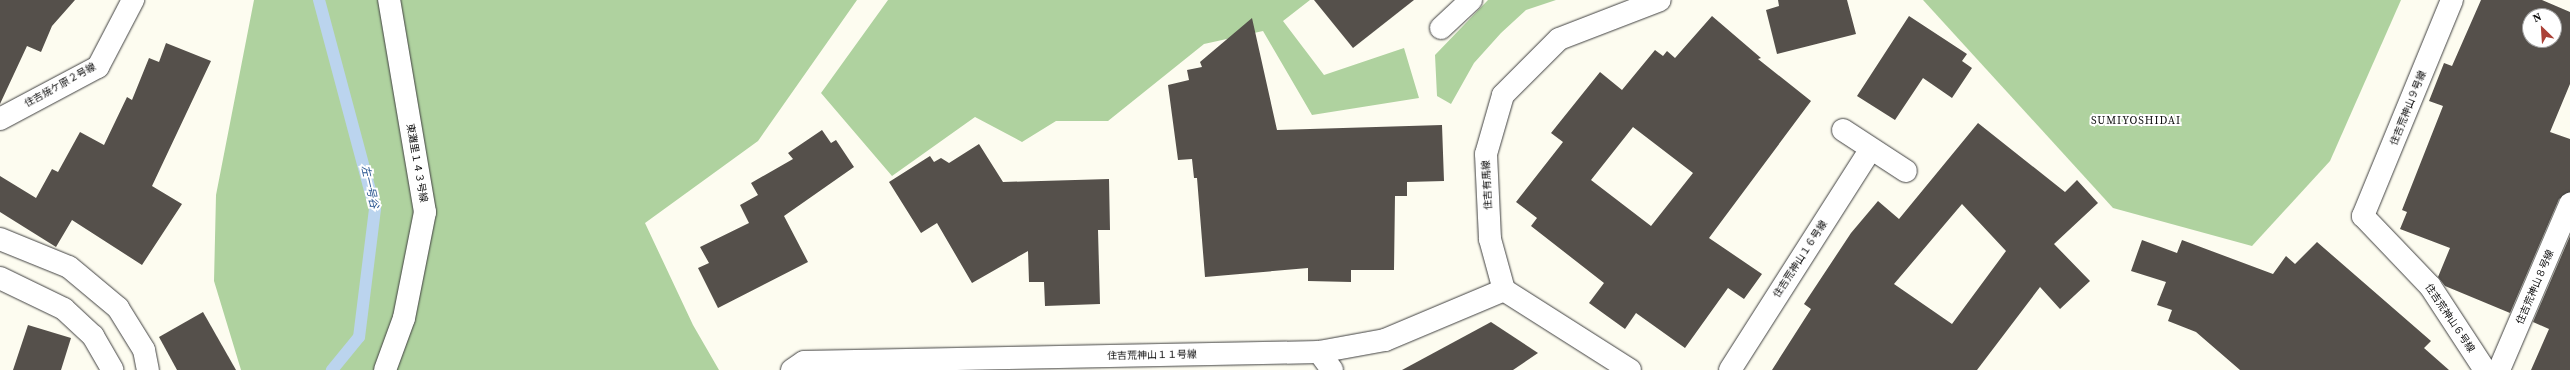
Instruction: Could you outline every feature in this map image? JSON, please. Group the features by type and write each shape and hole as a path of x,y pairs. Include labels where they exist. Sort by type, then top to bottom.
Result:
{"street":[{"name":"住吉焼ケ原２号線","path":"0,118 98,67 133,0"},
{"name":"東灘里１４３号線","path":"386,370 404,318 425,212 389,0"},
{"path":"1441,28 1471,0"},
{"name":"住吉有馬線","path":"1504,290 1490,239 1486,154 1503,96 1559,38 1660,0"},
{"name":"住吉荒神山９号線","path":"2363,216 2452,0"},
{"path":"1843,130 1906,171"},
{"name":"住吉荒神山１６号線","path":"1730,370 1871,149"},
{"name":"住吉荒神山８号線","path":"2499,370 2570,204"},
{"name":"住吉荒神山６号線","path":"2363,216 2430,286 2485,370"},
{"path":"0,239 69,267 118,308 144,350 148,370"},
{"path":"0,278 64,309 93,336 113,370"},
{"path":"1504,290 1630,370"},
{"name":"住吉荒神山１１号線","path":"792,370 804,362 1319,352 1385,340 1504,290"},
{"path":"1319,352 1332,370"}],"green space":[{"path":"254,0 857,0 758,141 645,223 693,325 719,370 241,370 214,281 216,195"},
{"path":"888,0 1310,0 1283,21 1324,75 1404,48 1419,98 1312,115 1263,31 1204,44 1108,121 1056,121 1022,142 975,117 892,176 821,93"},
{"path":"1488,0 1556,0 1526,10 1501,33 1474,63 1451,104 1437,96 1435,55"},
{"path":"1923,0 2401,0 2330,161 2252,246 2113,208"}],"building":[{"path":"0,0 75,0 52,26 41,52 27,46 0,104"},
{"path":"1314,0 1414,0 1353,48"},
{"path":"1778,0 1847,0 1856,34 1777,54 1766,10 1779,6"},
{"path":"2481,0 2542,0 2561,8 2522,8 2522,48 2562,48 2562,9 2570,12 2570,84 2550,132 2570,139 2570,192 2559,199 2510,313 2445,286 2438,277 2450,248 2400,229 2407,212 2402,210 2443,106 2429,101 2444,63 2452,66"},
{"path":"1712,16 1761,58 1758,59 1811,101 1709,238 1762,274 1744,299 1728,288 1685,348 1636,313 1625,329 1589,303 1604,283 1531,226 1537,218 1516,202 1563,142 1551,133 1600,72 1622,90 1655,50 1663,56 1667,51 1675,58","holes":["1633,127 1693,173 1651,226 1591,180"]},
{"path":"1909,16 1967,54 1962,61 1972,68 1952,98 1923,78 1895,120 1857,96"},
{"path":"1252,18 1277,130 1442,125 1444,181 1407,182 1407,196 1395,196 1394,270 1351,270 1351,282 1308,281 1308,268 1205,277 1197,178 1194,178 1192,159 1178,160 1168,85 1189,80 1187,70 1202,67 1200,62"},
{"path":"166,43 211,61 152,186 182,204 142,265 72,220 56,247 0,212 0,176 36,198 52,169 58,172 80,132 104,145 127,97 132,100 149,58 159,62"},
{"path":"1978,123 2065,192 2077,180 2098,203 2054,244 2090,281 2060,309 2040,287 1977,370 1772,370 1811,309 1804,304 1851,233 1878,201 1899,219","holes":["1962,204 2006,251 1952,324 1894,284"]},
{"path":"822,130 831,143 836,140 854,167 784,216 808,262 718,308 698,268 709,263 700,247 749,223 740,205 758,195 751,183 793,159 788,153"},
{"path":"979,144 1003,182 1109,179 1110,230 1098,230 1100,304 1045,306 1044,282 1029,282 1028,251 972,283 937,223 921,233 889,182 930,156 934,162 941,158 949,163"},
{"path":"2570,236 2570,370 2531,370 2549,329 2533,322"},
{"path":"2142,240 2177,253 2182,240 2273,274 2286,256 2295,264 2317,242 2431,341 2424,348 2449,370 2240,370 2196,332 2168,321 2172,310 2157,305 2166,282 2131,271"},
{"path":"203,312 236,370 177,370 159,337"},
{"path":"1491,322 1538,353 1513,370 1402,370"},
{"path":"28,325 71,338 61,370 13,370"}],"waterway":[{"name":"左一号谷","path":"319,0 375,209 359,337 332,370"}],"district":[{"name":"SUMIYOSHIDAI","path":"2136,121"}]}
